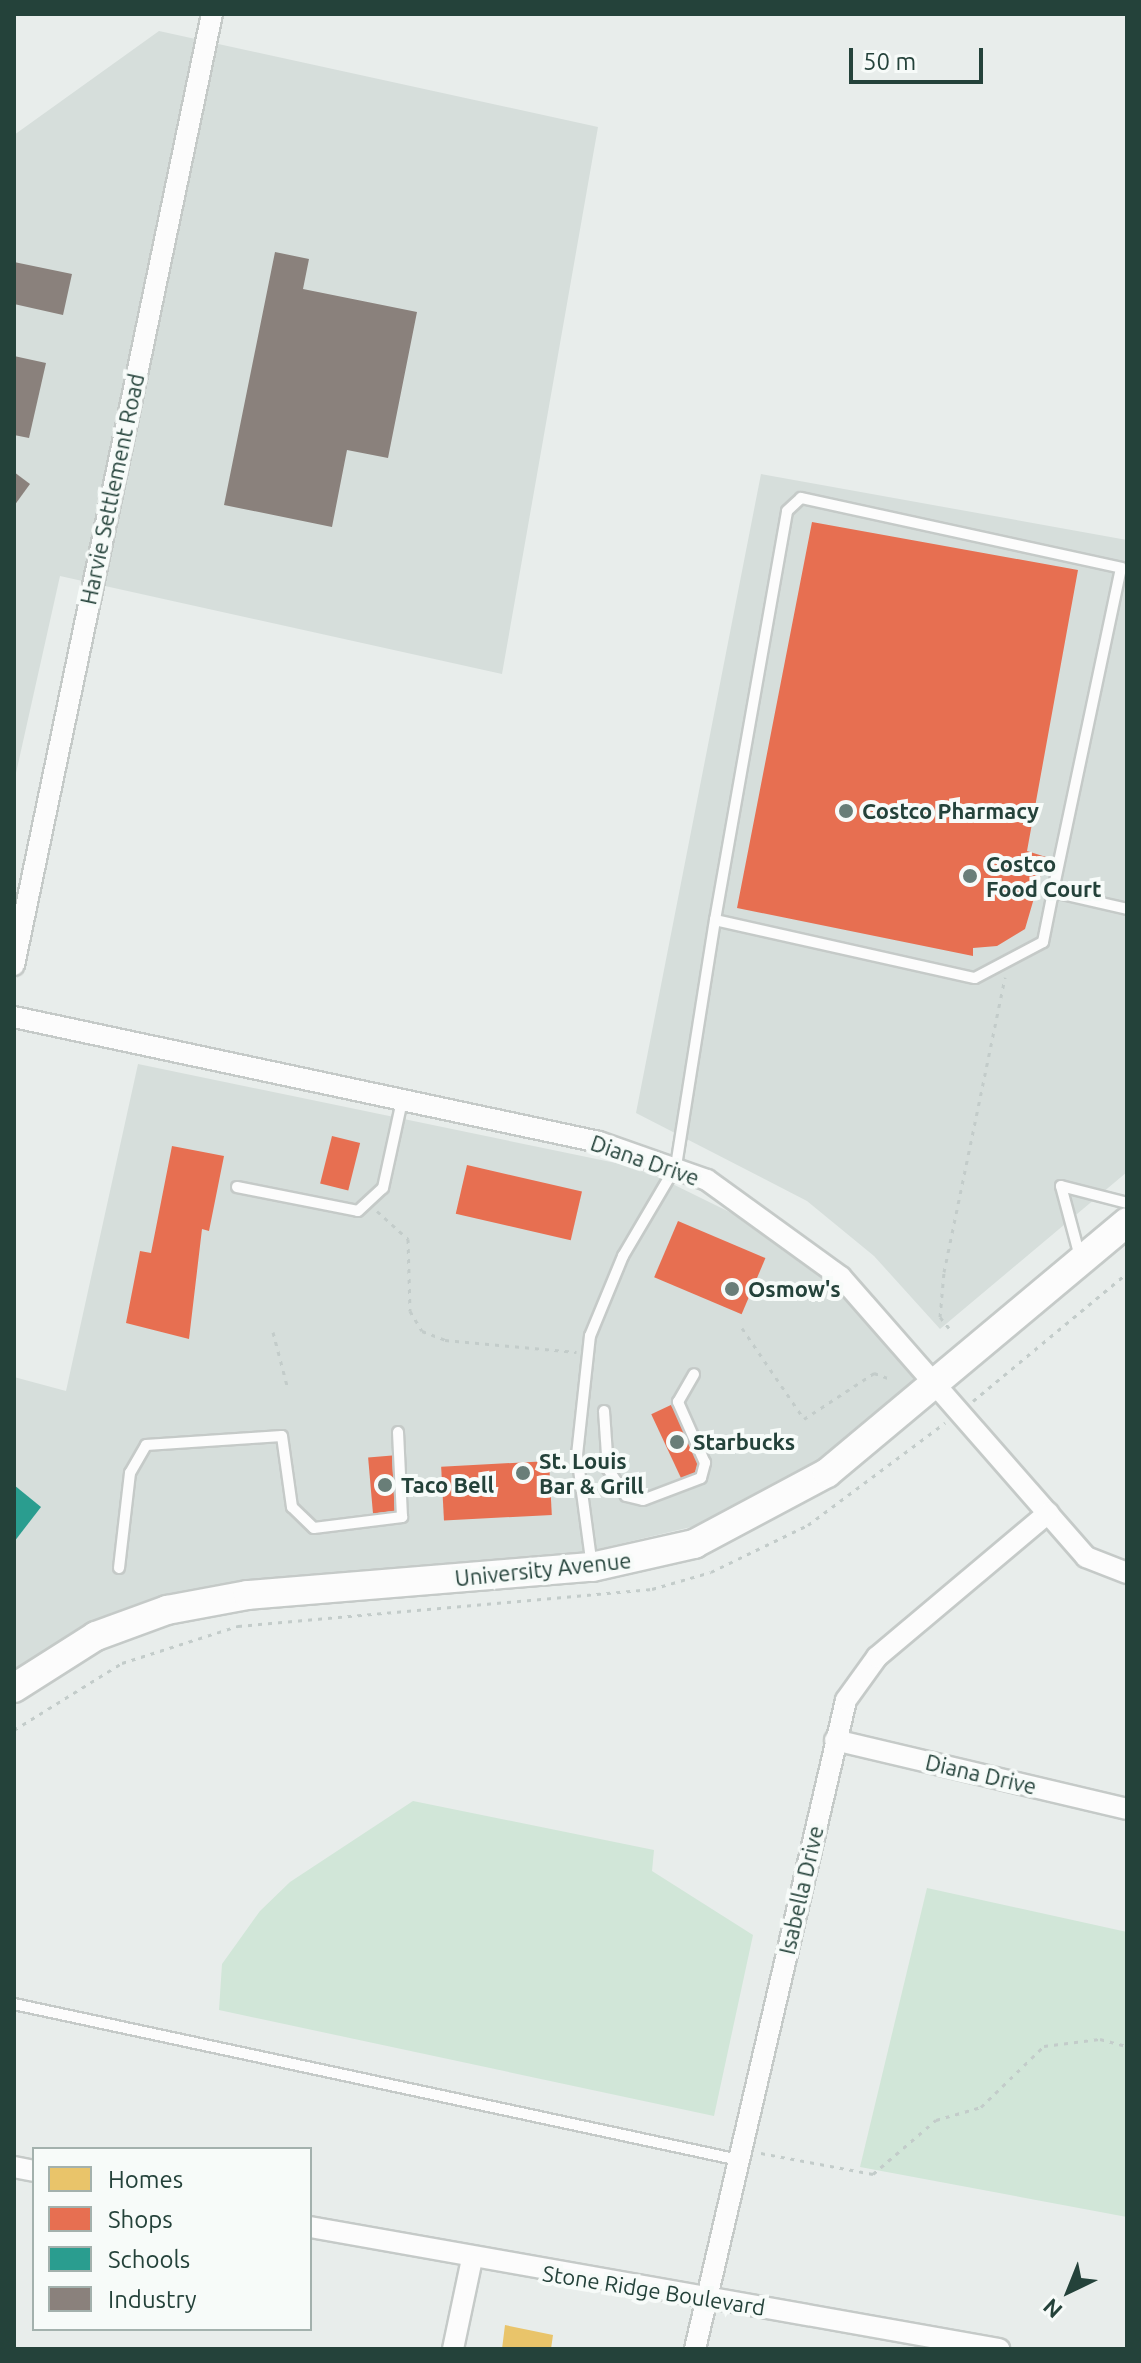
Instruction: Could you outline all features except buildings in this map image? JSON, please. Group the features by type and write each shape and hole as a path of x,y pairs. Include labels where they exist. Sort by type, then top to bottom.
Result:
{"street":[{"name":"Harvie Settlement Road","path":"14,965 212,14"},
{"name":"Diana Drive","path":"14,1017 599,1142 676,1166 797,1238 938,1381 1048,1513 1096,1564 1127,1573"},
{"name":"University Avenue","path":"14,1688 96,1636 167,1610 248,1595 592,1567 694,1544 742,1523 827,1473 1127,1222"},
{"name":"Isabella Drive","path":"695,2349 835,1740 856,1682 877,1657 1048,1513"},
{"name":"Diana Drive","path":"835,1740 1127,1809"},
{"name":"Stone Ridge Boulevard","path":"312,2227 472,2259 999,2349"},
{"path":"453,2349 472,2259"}],"lane":[{"path":"592,1567 577,1455 587,1356 623,1256 676,1166 715,920 787,511 801,498 1121,568 1043,942 975,978 715,920"},
{"path":"1053,892 1127,909"},
{"path":"237,1187 358,1211 383,1188 402,1101"},
{"path":"1082,1262 1061,1186 1127,1203"},
{"path":"604,1411 608,1469 626,1496 643,1500 701,1478 705,1463 678,1402 694,1374"},
{"path":"119,1568 139,1450 159,1441 282,1436 292,1507 314,1528 402,1517 398,1432"},
{"path":"14,2004 740,2155"}],"path":[{"path":"949,1328 940,1317 944,1272 1005,988 998,965"},
{"path":"371,1201 408,1239 410,1311 422,1331 445,1340 558,1345 587,1356"},
{"path":"742,1328 804,1419 874,1373 888,1378"},
{"path":"273,1332 288,1389"},
{"path":"740,2155 873,2174 936,2120 981,2107 1044,2046 1089,2039 1127,2046"}],"shaded area":[{"path":"159,31 598,127 502,674 60,576 14,782 14,135"},
{"path":"761,474 1127,540 1127,1172 940,1329 874,1256 807,1201 636,1113"},
{"path":"138,1064 640,1168 776,1235 926,1377 840,1451 708,1523 556,1559 182,1599 14,1680 14,1377 66,1391"}],"green space":[{"path":"413,1801 654,1850 652,1871 753,1935 714,2116 219,2010 222,1964 260,1911 290,1882"},
{"path":"927,1888 1127,1932 1127,2217 860,2167"}],"place":[{"name":"Costco Pharmacy","path":"846,811"},
{"name":"Costco Food Court","path":"970,876"},
{"name":"Osmow's","path":"732,1289"},
{"name":"Starbucks","path":"677,1442"},
{"name":"St. Louis Bar & Grill","path":"523,1473"},
{"name":"Taco Bell","path":"385,1485"}]}
